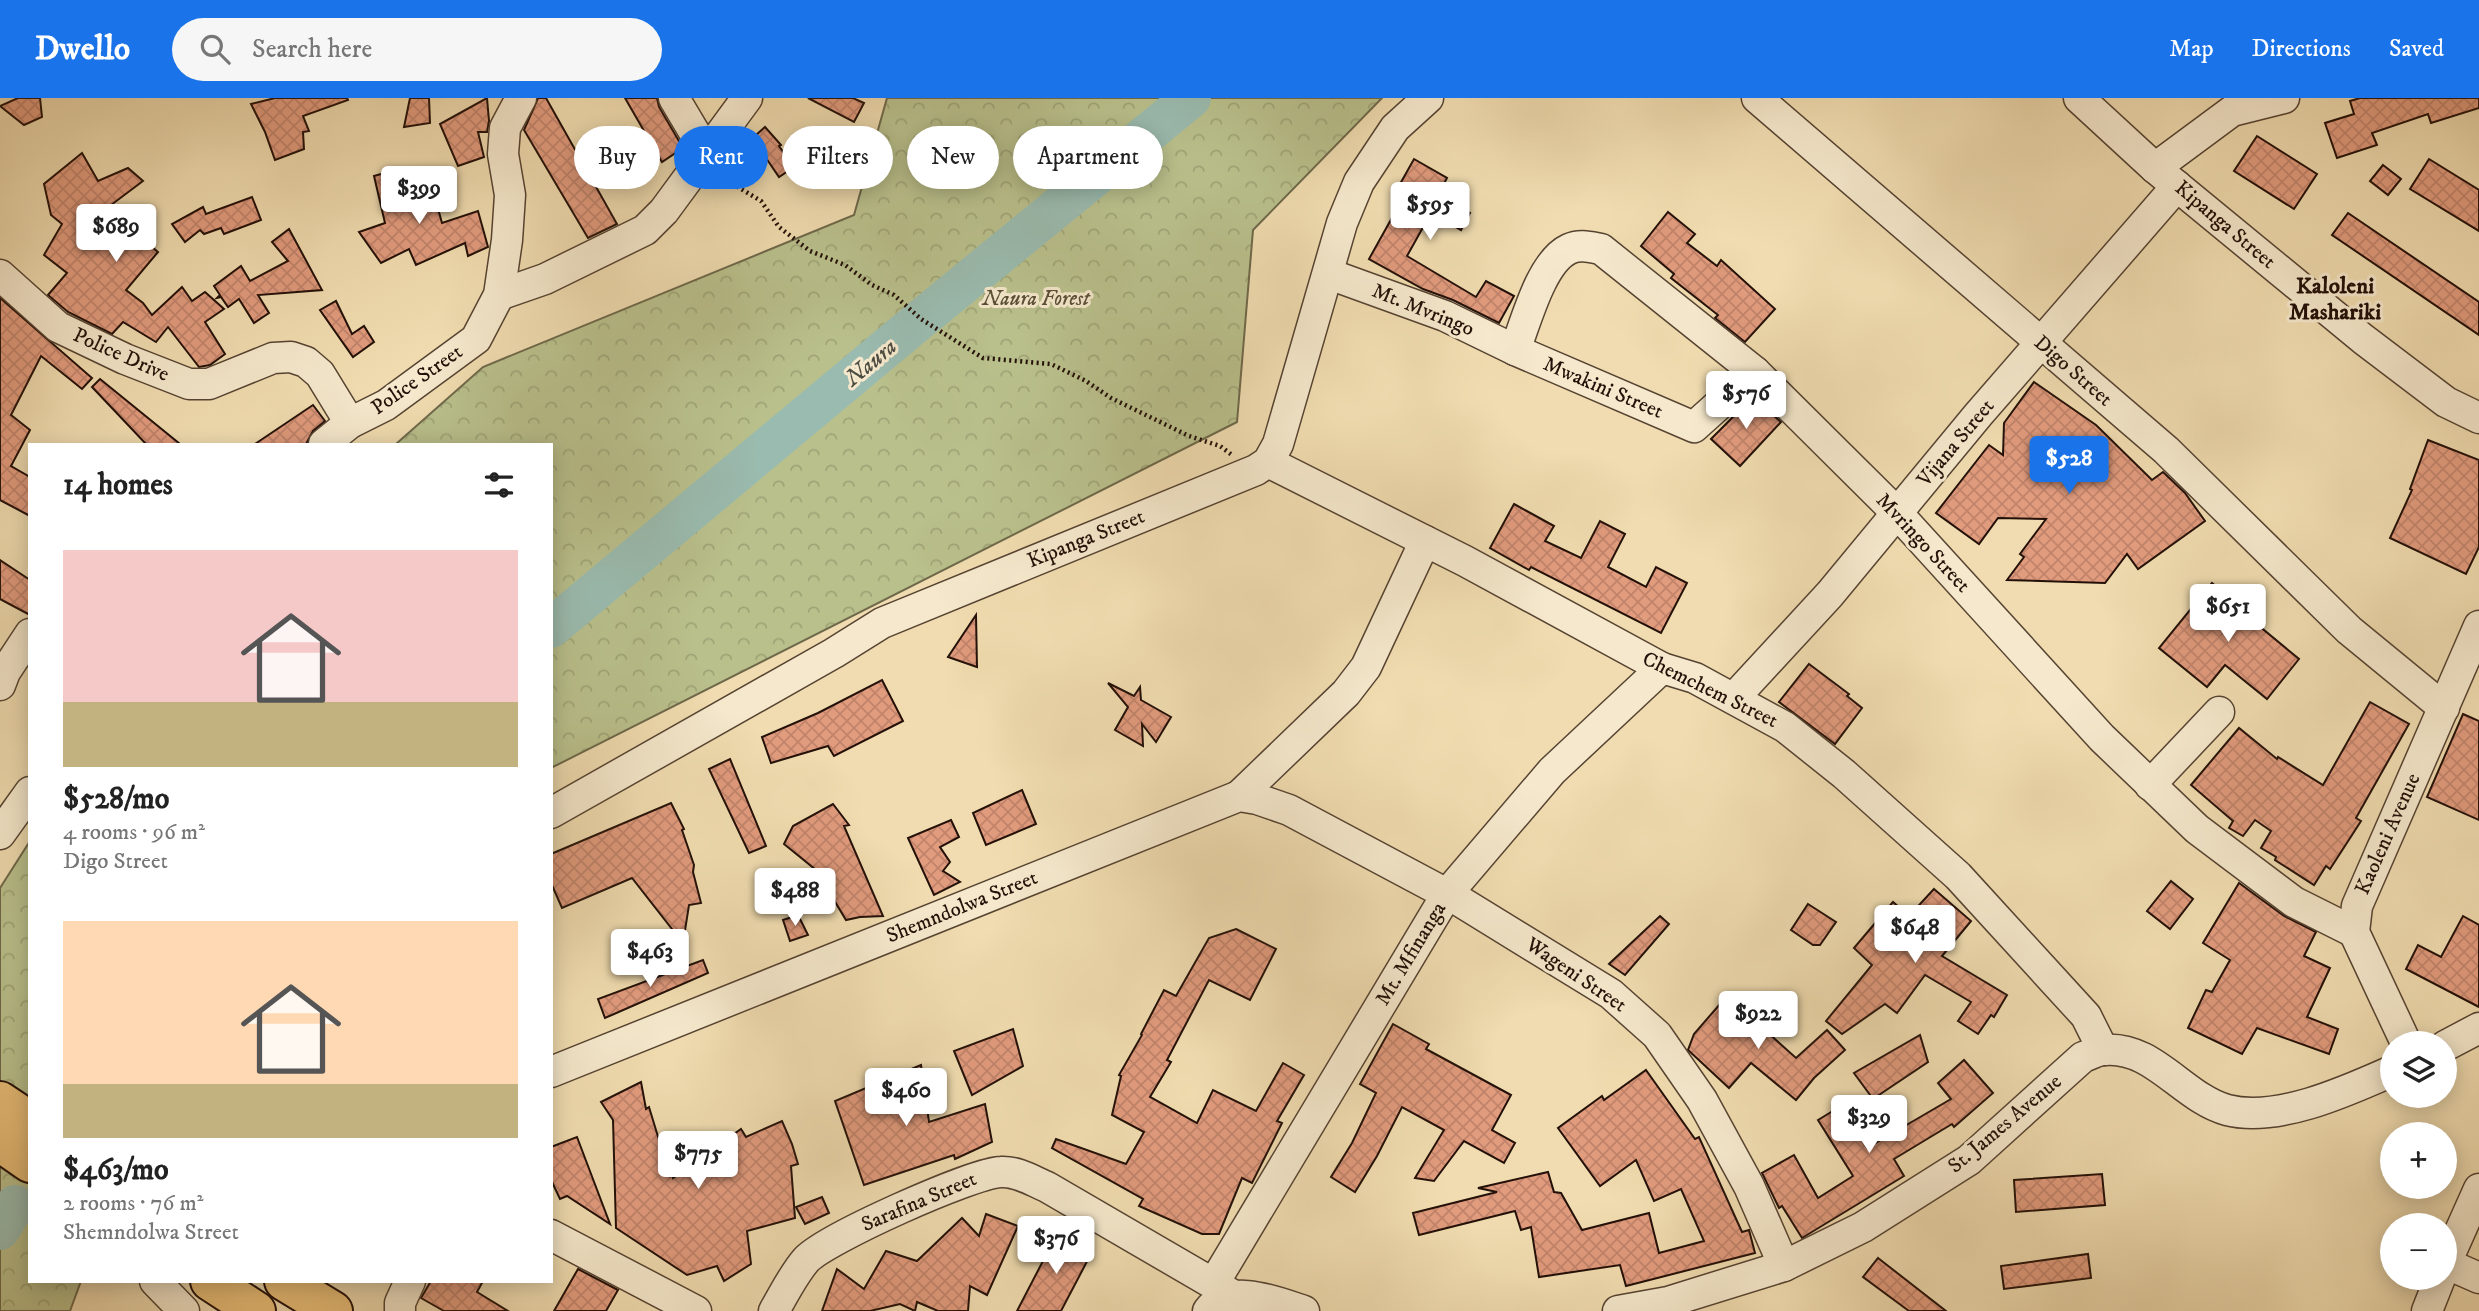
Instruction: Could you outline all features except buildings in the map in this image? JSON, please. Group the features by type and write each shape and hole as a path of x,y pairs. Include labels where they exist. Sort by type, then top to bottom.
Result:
{"highway":[{"path":"9,1113 28,1158"},
{"path":"213,1283 256,1311"},
{"path":"287,1283 333,1311"}],"street":[{"name":"Police Street","path":"325,443 350,423 386,405 475,339 499,295 510,195 503,154 505,128 521,98"},
{"path":"674,98 691,126"},
{"path":"726,126 747,98"},
{"path":"1262,466 1278,444 1342,223 1359,182 1395,128 1428,98"},
{"name":"Digo Street","path":"1756,98 2166,450 2349,630 2444,708"},
{"name":"Kipanga Street","path":"2079,98 2166,177 2363,339 2446,402 2479,418"},
{"name":"Vijana Street","path":"1734,698 1830,594 2040,342 2166,177 2232,111 2284,98"},
{"path":"499,295 545,279 645,230 664,211 680,189"},
{"name":"Mvringo Street","path":"1515,350 1544,277 1558,258 1568,250 1584,245 1601,249 1755,372 1897,513 2102,738 2197,829 2294,902 2354,932"},
{"name":"Mt. Mvringo","path":"1329,274 1445,316 1515,350"},
{"name":"Police Drive","path":"0,275 58,327 125,359 189,384 209,384 273,358 291,356 306,362 320,373 350,423"},
{"name":"Mwakini Street","path":"1515,350 1694,427 1755,372"},
{"name":"Kipanga Street","path":"553,812 834,653 882,623 1262,466"},
{"name":"Chemchem Street","path":"1262,466 1425,541 1662,668 1695,678 1785,727 1844,774 1958,876 2086,1016 2103,1049"},
{"path":"1248,798 1367,667 1425,541"},
{"name":"Kaoleni Avenue","path":"2354,932 2357,905 2479,626"},
{"path":"0,685 5,672 28,637"},
{"name":"Mt. Mfinanga","path":"1219,1297 1447,894 1552,771 1662,668"},
{"path":"2150,785 2219,712"},
{"path":"0,834 28,795"},
{"name":"Wageni Street","path":"1248,798 1289,810 1447,894 1611,994 1657,1035 1702,1100 1749,1186 1784,1266"},
{"name":"Shemndolwa Street","path":"553,1071 1248,798"},
{"path":"2354,932 2400,1031"},
{"path":"2457,1040 2479,1028"},
{"path":"2103,1049 2142,1058 2209,1103 2229,1111 2287,1110 2349,1090 2380,1076"},
{"name":"St. James Avenue","path":"1618,1311 1668,1302 1784,1266 1863,1227 1969,1160 2083,1057 2103,1049"},
{"name":"Sarafina Street","path":"774,1311 807,1258 842,1236 978,1175 1003,1171 1047,1187 1219,1297"},
{"path":"2457,1238 2479,1189"},
{"path":"553,1236 696,1311"},
{"path":"2457,1269 2479,1278"},
{"path":"157,1283 184,1311"},
{"path":"400,1311 400,1303 409,1283"},
{"path":"2427,1311 2435,1290"},
{"path":"1219,1297 1260,1296 1304,1311"}],"path":[{"path":"741,189 761,201 779,227 810,251 845,265 872,285 894,295 921,319 983,358 1051,364 1111,398 1189,436 1220,446 1262,466"}],"green space":[{"name":"Naura Forest","path":"887,98 1382,98 1253,230 1237,422 553,767 553,443 397,443 483,367 854,215 861,189 893,189 893,126 879,126"},
{"path":"28,844 28,1283 80,1283 70,1311 0,1311 0,888"}],"waterway":[{"name":"Naura","path":"553,626 1191,98"},
{"name":"Naura","path":"0,1230 15,1205"}],"district":[{"name":"Kaloleni Mashariki","path":"2335,299"}]}
